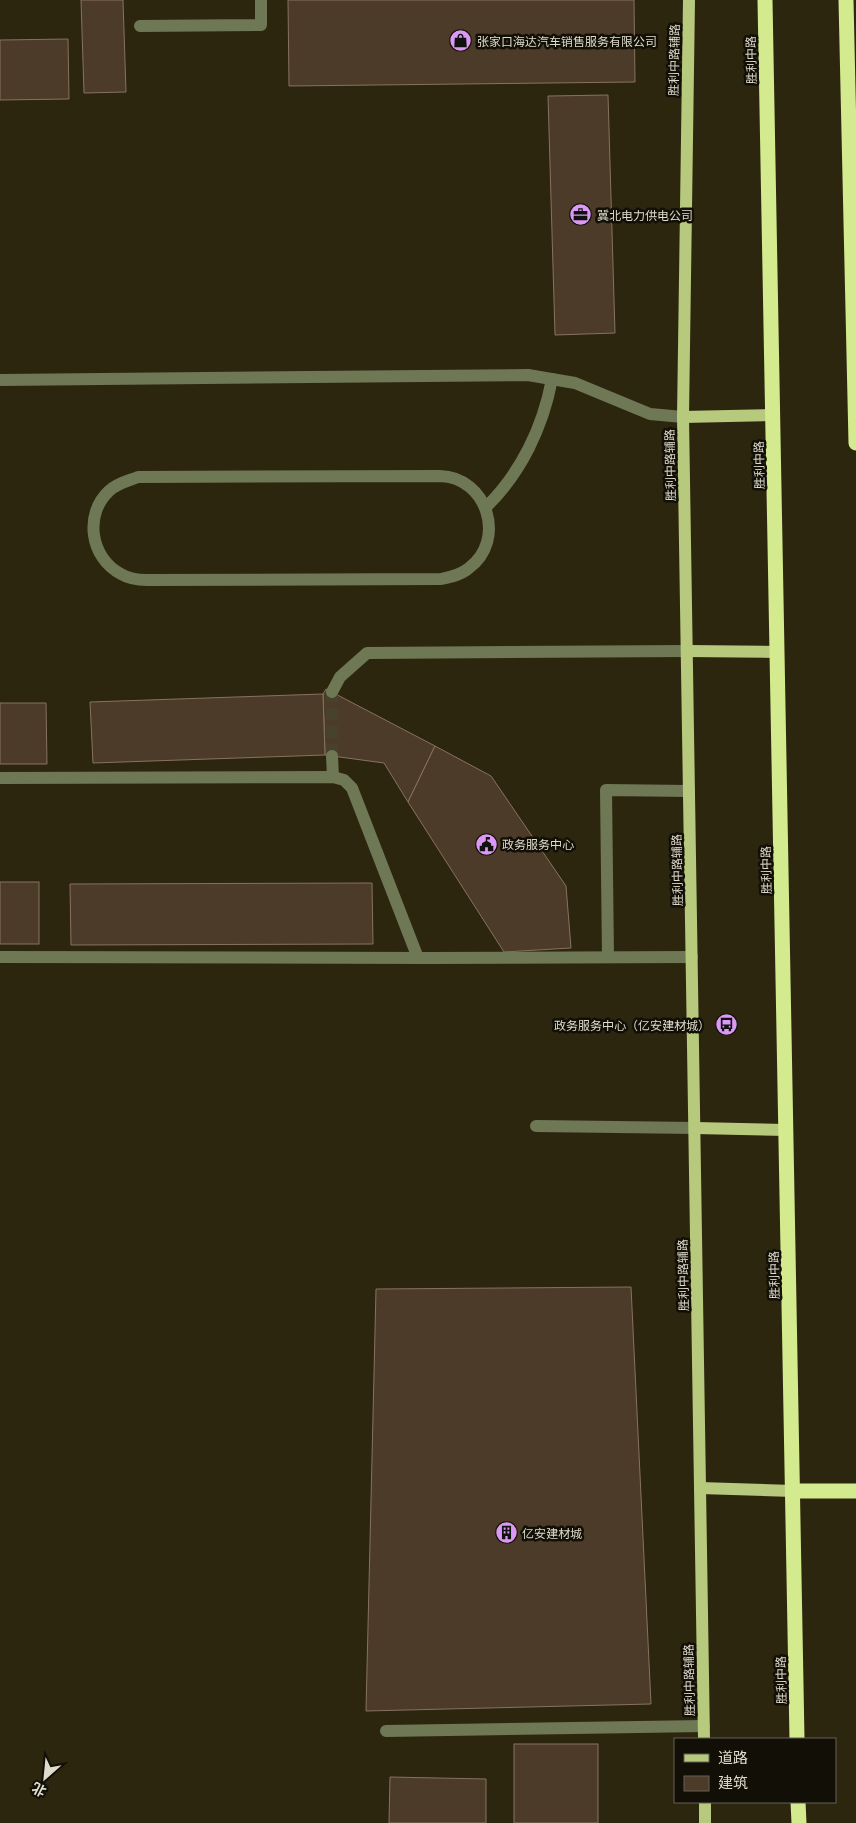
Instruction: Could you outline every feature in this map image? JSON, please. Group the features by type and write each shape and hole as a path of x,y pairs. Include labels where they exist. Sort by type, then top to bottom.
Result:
{"highway":[{"name":"胜利中路","path":"765,0 797,1738"},
{"path":"846,0 856,443"},
{"path":"793,1490 856,1492"},
{"path":"798,1803 799,1823"}],"main road":[{"name":"胜利中路辅路","path":"689,0 684,417 704,1738"},
{"path":"684,417 773,415"},
{"path":"687,651 777,652"},
{"path":"694,1128 786,1130"},
{"path":"700,1488 793,1490"},
{"path":"705,1803 705,1823"}],"street":[{"path":"140,26 261,25 261,0"},
{"path":"0,380 528,375 575,383 650,414 684,417"},
{"path":"486,507 504,490 518,469 532,442 548,402 552,379"},
{"path":"448,476 464,482 477,493 486,507 490,524 488,541 481,556 469,568 454,576 441,579 133,579 120,574 109,566 100,555 95,542 93,528 95,514 101,501 110,490 122,482 138,477 448,476"},
{"path":"332,692 340,677 367,653 687,651"},
{"path":"332,756 333,777"},
{"path":"0,778 333,777 344,780 352,788 418,958"},
{"path":"608,957 606,790 690,791"},
{"path":"0,957 692,957"},
{"path":"536,1126 694,1128"},
{"path":"386,1731 704,1726"}],"building":[{"path":"81,0 123,0 126,92 84,93"},
{"name":"张家口海达汽车销售服务有限公司","path":"288,0 634,0 635,82 289,86"},
{"path":"68,39 69,99 0,100 0,40"},
{"name":"冀北电力供电公司","path":"608,95 615,333 555,335 548,96"},
{"path":"326,689 435,746 408,802 384,763 325,755 323,694"},
{"path":"323,694 325,755 93,763 90,702"},
{"path":"0,703 46,703 47,764 0,764"},
{"name":"政务服务中心","path":"435,746 491,776 566,886 571,948 504,952 408,802"},
{"path":"0,882 39,882 39,944 0,944"},
{"path":"372,883 373,944 71,945 70,884"},
{"name":"亿安建材城","path":"631,1287 651,1704 366,1711 376,1289"},
{"path":"514,1744 598,1744 598,1823 514,1823"},
{"path":"390,1777 486,1779 486,1823 389,1823"}],"tunnel":[{"path":"332,692 332,756"}],"place":[{"name":"张家口海达汽车销售服务有限公司","path":"461,41"},
{"name":"冀北电力供电公司","path":"581,215"},
{"name":"政务服务中心","path":"486,844"},
{"name":"政务服务中心（亿安建材城）","path":"726,1025"},
{"name":"亿安建材城","path":"506,1533"}]}
